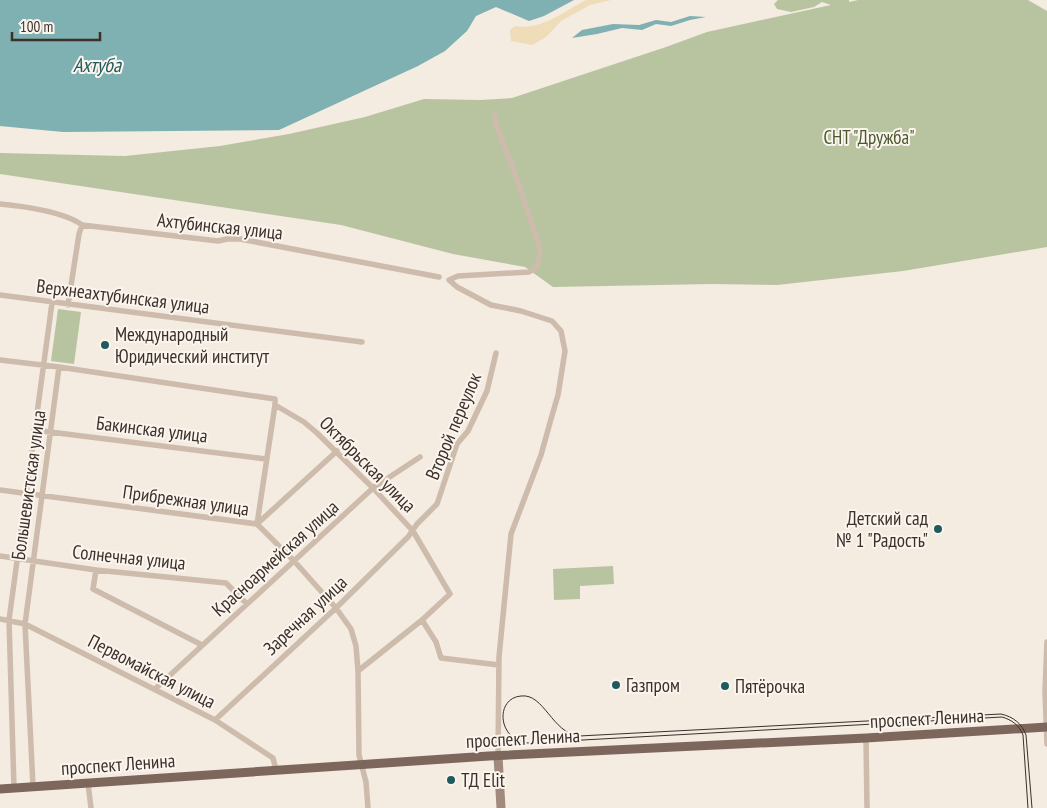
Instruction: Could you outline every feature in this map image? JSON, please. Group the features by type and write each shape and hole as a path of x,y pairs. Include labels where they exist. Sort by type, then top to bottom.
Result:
{"main road":[{"name":"проспект Ленина","path":"0,788 498,756 1046,727"}],"street":[{"path":"496,113 496,125 516,176 539,245 540,253 537,267 529,272 466,276 449,280 457,287 491,305 521,311 552,321 561,331 564,351 558,395 552,419 541,456 511,534 499,657 498,756 501,808"},
{"name":"Ахтубинская улица","path":"2,203 62,215 82,225 218,241 227,238 240,239 439,277"},
{"path":"68,305 82,225"},
{"name":"Верхнеахтубинская улица","path":"0,295 362,342"},
{"name":"Большевистская улица","path":"14,788 8,620 52,303"},
{"name":"Второй переулок","path":"413,531 417,524 437,504 457,444 468,431 486,392 496,353"},
{"name":"Октябрьская улица","path":"0,360 59,366 275,399 275,405 304,422 374,488 413,531 450,594 422,620 358,671"},
{"name":"Большевистская улица","path":"33,786 24,624 59,366"},
{"path":"256,524 275,405"},
{"name":"Бакинская улица","path":"34,430 266,459"},
{"path":"256,524 337,452"},
{"name":"Красноармейская улица","path":"155,689 374,488 420,456"},
{"name":"Прибрежная улица","path":"0,490 256,524 336,608 351,629 356,646 358,671 359,755 366,782 368,808"},
{"name":"Заречная улица","path":"215,720 336,608 413,531"},
{"name":"Солнечная улица","path":"0,556 96,570 226,583 247,604"},
{"path":"96,570 93,589 202,645"},
{"name":"Первомайская улица","path":"0,618 24,624 215,720 272,758 276,770"},
{"path":"422,620 436,642 442,658 499,665"},
{"path":"1047,642 1047,744"},
{"path":"0,659 9,658"},
{"path":"866,738 867,808"},
{"path":"88,783 91,808"}],"green space":[{"name":"СНТ \"Дружба\"","path":"778,0 849,0 849,2 858,0 1028,0 1047,11 1047,247 903,271 777,285 712,284 553,287 525,267 453,254 341,225 0,174 0,153 125,156 220,146 289,134 365,117 424,99 480,100 512,98 707,32 831,5 822,2 814,7 791,12 777,9 774,4"},
{"path":"58,309 81,312 74,364 51,361"},
{"path":"613,566 614,584 580,586 580,599 554,600 553,569"}],"sand":[{"path":"586,0 611,0 590,5 561,21 546,37 532,45 511,41 510,30 515,26 534,26 543,23"}],"water":[{"name":"Ахтуба","path":"0,0 574,0 544,16 529,21 496,7 476,16 467,31 445,51 418,66 279,130 63,132 0,126"},
{"path":"690,16 706,17 671,26 656,24 642,30 622,28 572,38 582,30 613,24 639,25 656,20 671,22"}],"tram line":[{"path":"1028,808 1023,735 1015,723 1002,717 528,743 510,735 505,727 504,711 507,704 513,698 529,697 536,701 562,728 579,736 1001,714 1017,722 1026,735 1032,808"}],"place":[{"name":"Международный Юридический институт","path":"105,345"},
{"name":"Детский сад № 1 \"Радость\"","path":"938,529"},
{"name":"Газпром","path":"616,685"},
{"name":"Пятёрочка","path":"725,686"},
{"name":"ТД Elit","path":"451,780"}]}
